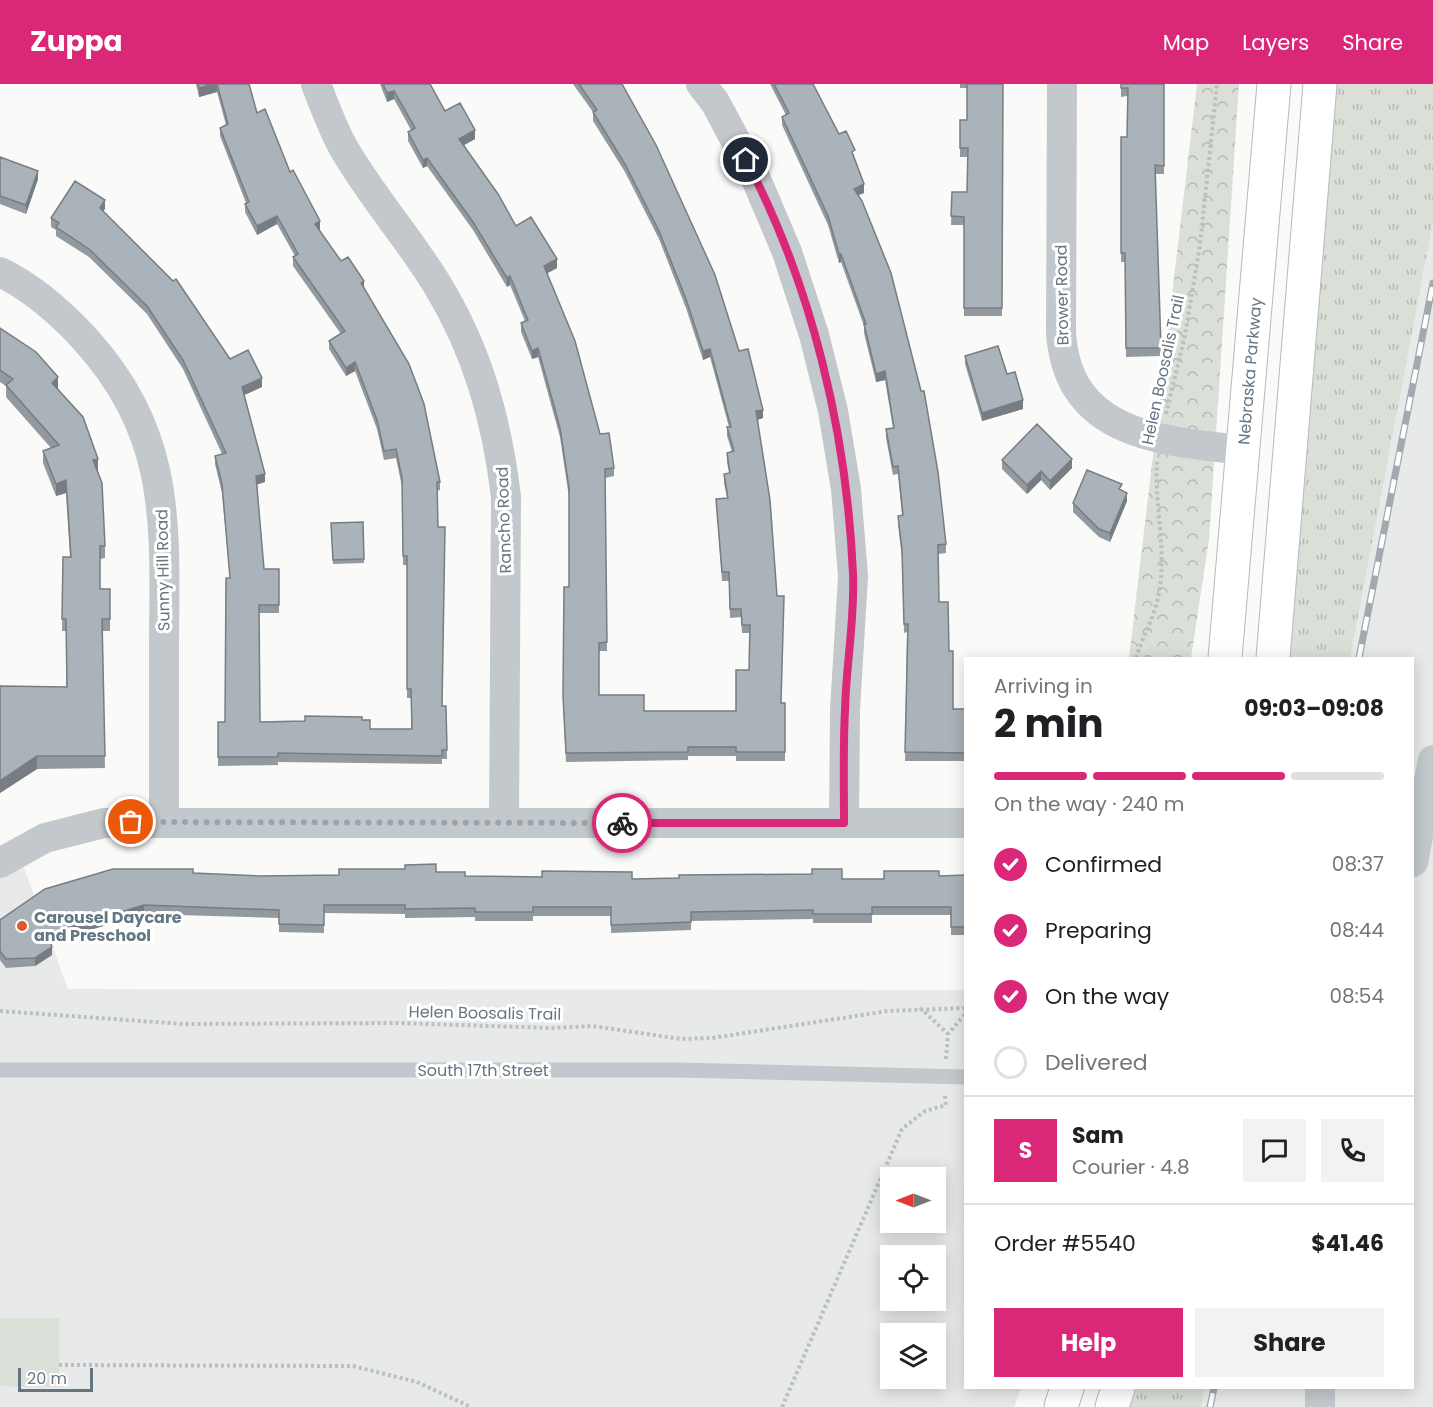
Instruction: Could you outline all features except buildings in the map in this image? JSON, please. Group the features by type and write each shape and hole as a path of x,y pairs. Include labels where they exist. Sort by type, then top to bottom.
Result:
{"main road":[{"name":"Nebraska Parkway","path":"1225,657 1274,84"},
{"path":"1273,657 1320,84"},
{"path":"1061,1407 1067,1389"},
{"path":"1112,1407 1118,1389"}],"street":[{"name":"Rancho Road","path":"316,84 343,146 438,286 467,340 489,401 500,443 506,497 504,823"},
{"path":"700,84 715,102 756,179 787,252 814,335 833,411 846,489 853,576 845,710 844,823"},
{"name":"Brower Road","path":"1062,84 1062,354 1078,391 1090,407 1123,428 1160,438 1244,450"},
{"name":"Sunny Hill Road","path":"0,273 50,304 101,357 134,407 144,429 155,465 165,543 164,822"},
{"path":"1414,857 1433,760"},
{"path":"0,862 45,838 84,826 104,823 964,823"},
{"path":"1320,1389 1320,1407"}],"lane":[{"name":"South 17th Street","path":"0,1070 678,1070 964,1077"}],"path":[{"name":"Helen Boosalis Trail","path":"1136,657 1157,602 1159,590 1161,538 1156,465 1160,438 1185,335 1199,256 1217,84"},
{"name":"Helen Boosalis Trail","path":"0,1011 183,1024 398,1023 552,1028 592,1026 681,1039 712,1038 920,1008 964,1008"},
{"path":"920,1008 948,1034"},
{"path":"782,1407 902,1129 925,1111 945,1105 948,1034 964,1015"},
{"path":"59,1365 353,1366 417,1382 471,1407"}],"shaded area":[{"path":"1433,84 1433,1407 1175,1407 1179,1389 1414,1389 1414,657 1322,657"},
{"path":"18,851 68,989 964,990 964,1389 1021,1389 1014,1407 0,1407 0,863"}],"green space":[{"path":"1197,84 1239,84 1209,539 1191,657 1129,657"},
{"path":"1335,84 1433,84 1433,222 1350,657 1288,657 1318,322"},
{"path":"0,1318 59,1318 59,1387 0,1386"},
{"path":"1137,1389 1204,1389 1201,1407 1130,1407"}],"railway":[{"path":"1359,657 1433,283"},
{"path":"1210,1407 1214,1389"}],"way so far":[{"path":"131,822 622,823"}],"place":[{"name":"Carousel Daycare and Preschool","path":"22,926"}],"route":[{"path":"622,823 844,823 845,710 853,576 846,489 833,411 814,335 787,252 746,160"}]}
